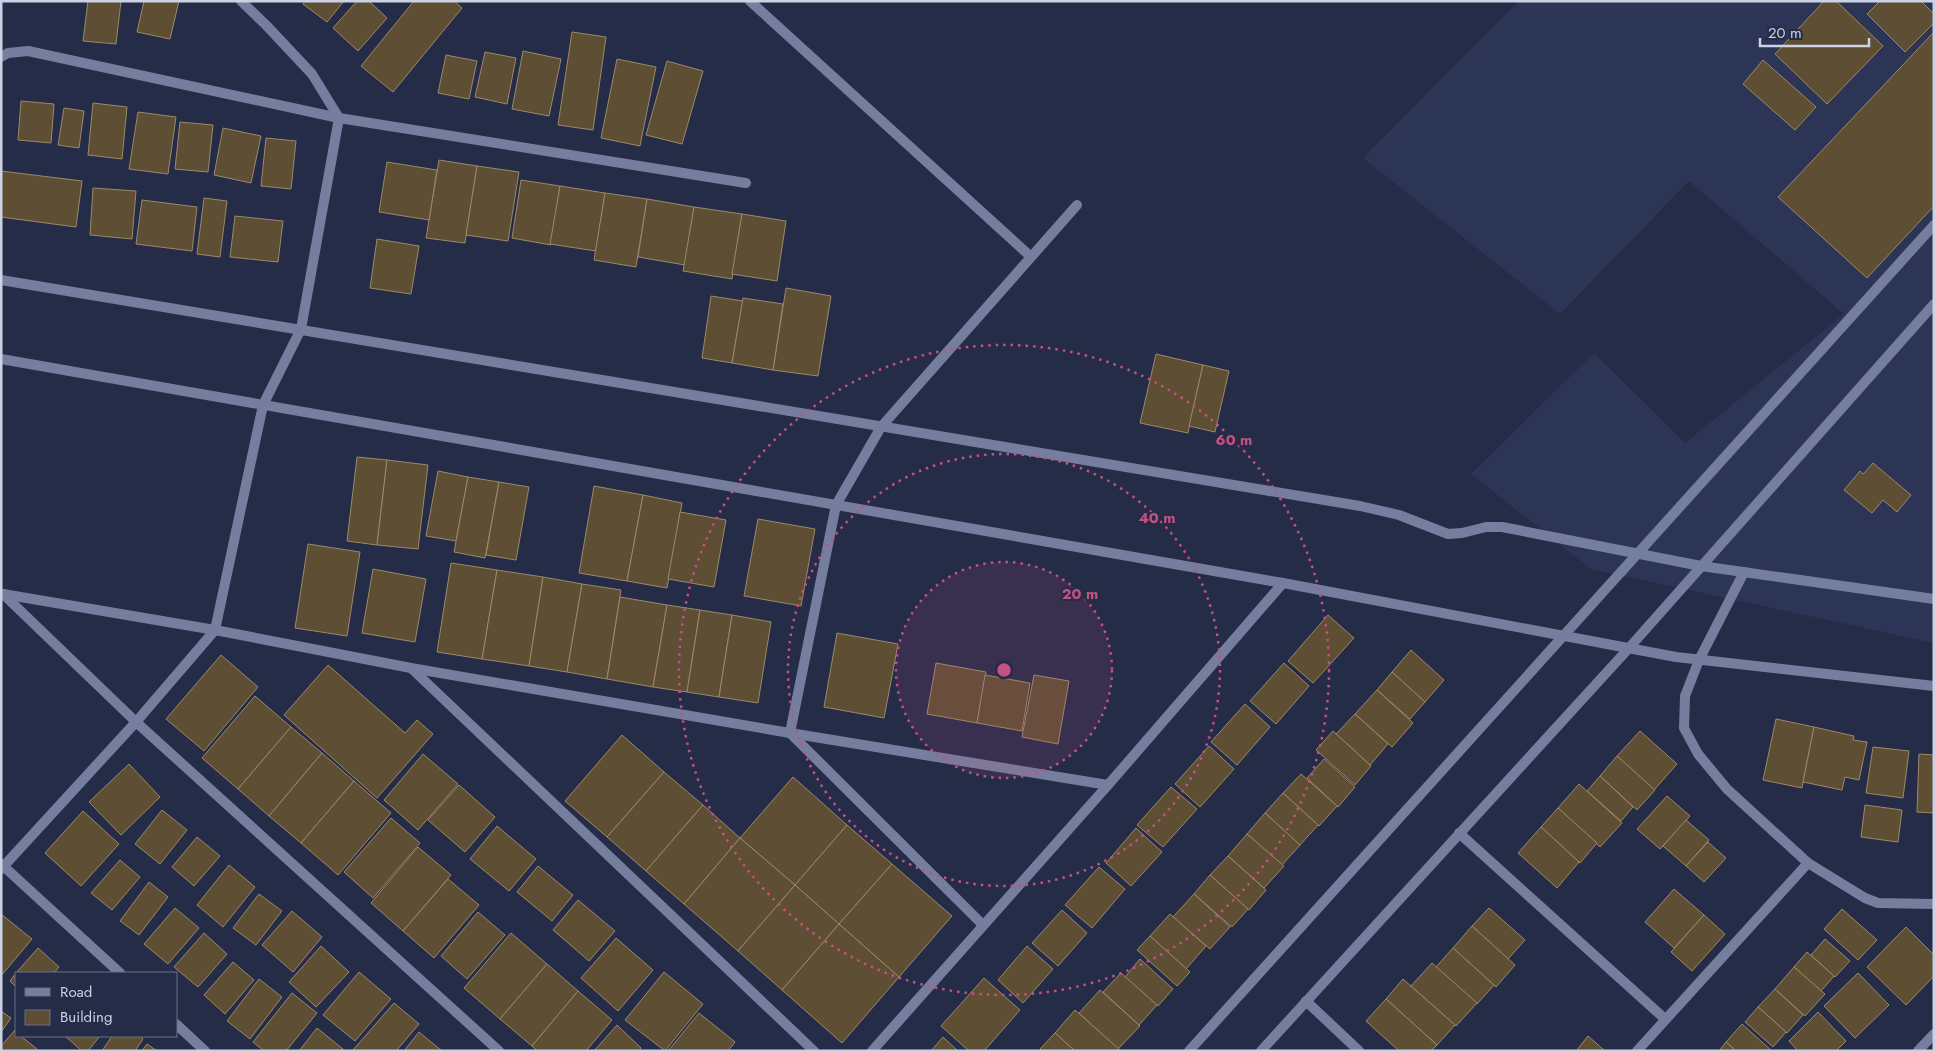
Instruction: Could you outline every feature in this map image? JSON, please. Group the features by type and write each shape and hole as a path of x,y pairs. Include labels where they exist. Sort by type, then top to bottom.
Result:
{"street":[{"path":"119,972 2,867 136,722 215,630 263,405 302,329 340,118 312,74 241,1"},
{"path":"750,1 1030,256"},
{"path":"1,57 8,53 28,51 340,118 746,183"},
{"path":"790,733 836,505 881,427 1030,256 1077,206"},
{"path":"1188,1051 1934,224"},
{"path":"1,280 1360,506 1399,515 1448,534 1462,533 1486,527 1502,527 1635,555 1934,599"},
{"path":"1261,1051 1458,833 1629,648 1934,304"},
{"path":"1,359 1283,583 1699,660 1934,686"},
{"path":"1744,572 1699,660 1685,696 1684,728 1698,754 1727,789 1808,862 1865,898 1878,903 1934,904"},
{"path":"872,1051 1108,785 1283,583"},
{"path":"2,594 215,630 411,668 1108,785"},
{"path":"2,594 136,722 499,1051"},
{"path":"411,668 814,1051"},
{"path":"790,733 984,926"},
{"path":"1458,833 1665,1019"},
{"path":"1637,1051 1808,862"},
{"path":"1306,1001 1358,1051"},
{"path":"178,1026 205,1051"},
{"path":"1918,1051 1934,1034"}],"shaded area":[{"path":"1519,1 1934,1 1934,643 1591,569 1471,474 1594,353 1685,443 1844,314 1689,181 1560,314 1363,158"}],"building":[{"path":"88,1 121,1 116,44 83,41"},
{"path":"144,1 179,1 170,39 137,32"},
{"path":"305,1 344,1 327,22 303,4"},
{"path":"357,1 369,1 387,18 358,51 333,28"},
{"path":"414,1 454,1 462,8 393,92 361,66"},
{"path":"1824,1 1836,1 1883,46 1827,104 1775,54"},
{"path":"1880,1 1921,1 1934,14 1934,23 1905,52 1867,14"},
{"path":"572,32 606,37 593,130 558,125"},
{"path":"1934,32 1934,206 1867,278 1778,197"},
{"path":"523,51 561,59 549,116 512,109"},
{"path":"485,52 516,58 507,104 475,97"},
{"path":"446,55 477,61 469,99 438,93"},
{"path":"617,59 656,67 640,146 601,138"},
{"path":"1763,60 1816,107 1795,130 1743,84"},
{"path":"667,61 703,71 682,144 646,135"},
{"path":"21,101 54,104 51,143 18,140"},
{"path":"93,103 127,107 122,159 88,155"},
{"path":"64,108 84,111 79,148 58,145"},
{"path":"138,112 176,117 168,174 129,169"},
{"path":"180,122 213,125 208,172 175,169"},
{"path":"223,128 261,136 251,183 214,175"},
{"path":"266,138 296,141 291,189 261,186"},
{"path":"439,160 477,166 465,243 426,238"},
{"path":"387,162 437,170 429,220 379,212"},
{"path":"477,166 519,172 508,241 466,235"},
{"path":"1,171 82,181 76,227 1,217"},
{"path":"521,180 560,186 551,245 512,238"},
{"path":"560,186 605,193 596,251 550,244"},
{"path":"93,188 136,191 132,239 90,235"},
{"path":"605,193 647,199 636,267 594,260"},
{"path":"204,198 227,201 220,257 197,254"},
{"path":"647,199 694,207 685,265 638,257"},
{"path":"142,200 197,207 192,251 136,244"},
{"path":"694,207 742,214 732,279 683,271"},
{"path":"742,214 786,221 777,281 732,274"},
{"path":"235,216 283,221 278,262 230,257"},
{"path":"377,239 419,246 411,294 370,288"},
{"path":"786,288 831,296 818,376 773,370"},
{"path":"711,296 743,301 732,363 702,358"},
{"path":"743,298 783,304 773,370 732,363"},
{"path":"1156,354 1203,365 1188,433 1140,423"},
{"path":"1203,365 1229,371 1215,432 1189,426"},
{"path":"357,457 387,460 377,545 347,541"},
{"path":"387,460 428,465 418,549 377,545"},
{"path":"1873,463 1911,495 1897,512 1883,500 1872,513 1844,490 1860,471 1863,474"},
{"path":"438,471 468,477 456,541 426,536"},
{"path":"468,477 499,482 485,558 454,552"},
{"path":"499,482 529,487 516,560 486,555"},
{"path":"594,486 643,495 627,581 579,573"},
{"path":"643,495 682,503 667,588 627,581"},
{"path":"680,512 726,520 714,587 668,579"},
{"path":"758,519 815,529 801,606 744,596"},
{"path":"308,544 360,552 347,636 295,628"},
{"path":"451,563 497,570 482,659 437,652"},
{"path":"373,569 426,579 415,642 362,633"},
{"path":"497,570 543,577 529,666 482,659"},
{"path":"543,577 582,584 567,672 529,666"},
{"path":"582,584 621,590 607,679 567,672"},
{"path":"620,597 667,605 653,687 607,679"},
{"path":"667,605 700,610 687,692 653,687"},
{"path":"700,610 732,615 719,697 687,692"},
{"path":"732,615 771,622 758,703 719,697"},
{"path":"1328,615 1354,638 1313,683 1288,661"},
{"path":"837,633 898,644 884,718 824,707"},
{"path":"1411,650 1444,680 1425,702 1392,672"},
{"path":"221,655 258,687 204,751 166,719"},
{"path":"936,663 986,672 977,723 927,714"},
{"path":"1284,663 1309,686 1276,724 1250,701"},
{"path":"328,665 405,733 417,720 433,734 377,798 284,715"},
{"path":"1392,672 1425,702 1410,719 1377,690"},
{"path":"985,675 1030,683 1022,731 977,723"},
{"path":"1034,675 1069,681 1058,744 1022,737"},
{"path":"1377,690 1413,723 1392,747 1355,714"},
{"path":"255,696 291,727 238,789 202,758"},
{"path":"1245,704 1270,727 1237,765 1211,742"},
{"path":"1355,714 1388,744 1370,765 1336,734"},
{"path":"1776,719 1814,727 1802,788 1763,780"},
{"path":"291,727 322,753 269,816 238,789"},
{"path":"1814,727 1854,736 1853,740 1867,742 1859,780 1845,777 1842,790 1803,782"},
{"path":"1333,731 1371,766 1355,785 1316,750"},
{"path":"1640,731 1677,764 1654,790 1617,756"},
{"path":"622,735 664,772 607,837 565,801"},
{"path":"1209,746 1234,769 1200,807 1175,784"},
{"path":"1873,747 1909,751 1903,798 1866,793"},
{"path":"322,753 354,781 301,843 269,816"},
{"path":"423,754 458,784 418,830 384,800"},
{"path":"1919,754 1934,755 1934,813 1917,812"},
{"path":"1617,756 1655,790 1637,810 1600,776"},
{"path":"1324,759 1355,787 1338,807 1307,778"},
{"path":"129,764 160,797 121,835 89,802"},
{"path":"664,772 703,805 646,871 607,837"},
{"path":"1301,774 1337,806 1319,826 1283,793"},
{"path":"1600,776 1633,807 1621,821 1587,791"},
{"path":"793,777 847,825 795,885 740,838"},
{"path":"354,781 391,813 338,875 301,843"},
{"path":"1579,784 1622,823 1600,847 1558,808"},
{"path":"459,785 495,817 465,852 428,820"},
{"path":"1171,787 1197,809 1163,847 1137,825"},
{"path":"1283,793 1318,825 1300,845 1265,813"},
{"path":"1667,796 1690,816 1660,849 1637,829"},
{"path":"703,805 740,838 684,904 646,871"},
{"path":"1865,805 1902,810 1898,842 1861,837"},
{"path":"1558,808 1597,843 1580,863 1541,827"},
{"path":"162,810 187,830 160,864 135,844"},
{"path":"83,811 119,844 81,886 45,853"},
{"path":"1265,813 1300,845 1282,865 1247,834"},
{"path":"391,818 420,843 373,898 344,872"},
{"path":"1686,820 1709,840 1686,866 1663,846"},
{"path":"847,825 892,864 839,924 795,885"},
{"path":"497,826 536,859 509,891 470,859"},
{"path":"1541,827 1579,862 1557,888 1518,853"},
{"path":"1136,828 1162,852 1131,886 1106,863"},
{"path":"1247,834 1284,866 1264,888 1228,856"},
{"path":"197,837 220,856 194,886 172,867"},
{"path":"740,838 795,885 738,951 684,904"},
{"path":"1708,842 1726,858 1704,882 1686,866"},
{"path":"418,847 451,875 403,931 371,903"},
{"path":"1228,856 1266,890 1249,910 1210,875"},
{"path":"120,860 140,877 112,910 91,893"},
{"path":"892,864 952,916 899,977 839,924"},
{"path":"229,865 255,887 223,927 197,905"},
{"path":"538,866 573,895 552,921 517,892"},
{"path":"1099,867 1125,889 1092,928 1065,905"},
{"path":"1210,875 1248,909 1232,927 1194,894"},
{"path":"448,879 479,905 434,958 403,931"},
{"path":"149,882 168,897 139,935 120,921"},
{"path":"795,885 839,924 782,990 738,951"},
{"path":"1674,889 1704,915 1674,948 1645,922"},
{"path":"259,894 282,911 256,945 233,928"},
{"path":"1194,894 1230,927 1210,949 1173,917"},
{"path":"578,900 615,931 589,961 553,930"},
{"path":"175,908 199,928 168,964 144,944"},
{"path":"1489,908 1525,940 1508,959 1472,926"},
{"path":"1842,909 1877,940 1858,960 1824,929"},
{"path":"1062,910 1087,933 1058,966 1032,943"},
{"path":"292,911 322,937 293,972 262,945"},
{"path":"478,912 505,935 467,979 441,956"},
{"path":"1,914 32,939 1,976"},
{"path":"1170,914 1206,946 1186,969 1150,936"},
{"path":"1704,915 1725,934 1692,971 1671,952"},
{"path":"839,924 899,977 842,1043 782,990"},
{"path":"1472,926 1515,965 1496,987 1453,948"},
{"path":"1906,927 1934,955 1934,976 1906,1005 1867,967"},
{"path":"204,933 227,954 198,987 174,967"},
{"path":"511,933 547,964 500,1019 464,988"},
{"path":"1150,936 1190,972 1177,986 1137,950"},
{"path":"616,938 653,970 618,1011 581,978"},
{"path":"1825,939 1850,961 1835,977 1811,955"},
{"path":"321,946 349,972 316,1007 289,982"},
{"path":"1027,946 1053,969 1023,1003 998,980"},
{"path":"38,948 59,967 55,972 17,972"},
{"path":"1453,948 1494,985 1477,1004 1436,967"},
{"path":"1807,952 1834,976 1821,991 1794,967"},
{"path":"1140,959 1173,989 1158,1006 1125,977"},
{"path":"233,962 254,980 225,1014 204,995"},
{"path":"1432,963 1477,1003 1456,1026 1411,986"},
{"path":"547,964 578,991 532,1046 500,1019"},
{"path":"1794,967 1825,994 1805,1016 1775,989"},
{"path":"359,972 391,999 355,1041 323,1015"},
{"path":"664,972 703,1004 665,1051 625,1020"},
{"path":"1121,973 1157,1005 1139,1025 1103,992"},
{"path":"1858,973 1889,1005 1855,1038 1824,1006"},
{"path":"15,974 15,986 10,981"},
{"path":"984,978 1020,1010 984,1051 969,1051 941,1026"},
{"path":"259,979 282,997 250,1039 227,1021"},
{"path":"1403,979 1455,1025 1437,1045 1386,999"},
{"path":"1775,989 1803,1015 1787,1033 1758,1007"},
{"path":"1100,990 1140,1026 1118,1049 1079,1013"},
{"path":"578,991 612,1020 586,1051 537,1051 532,1046"},
{"path":"292,993 317,1013 286,1051 264,1051 253,1042"},
{"path":"1386,999 1437,1045 1431,1051 1399,1051 1366,1021"},
{"path":"394,1003 419,1024 396,1051 354,1051 353,1050"},
{"path":"1758,1007 1786,1032 1773,1047 1745,1022"},
{"path":"1075,1010 1120,1050 1075,1051 1055,1033"},
{"path":"1,1011 11,1018 1,1032"},
{"path":"1818,1012 1846,1041 1836,1051 1798,1051 1789,1041"},
{"path":"699,1013 735,1042 728,1051 668,1051"},
{"path":"1742,1024 1772,1051 1736,1051 1726,1042"},
{"path":"617,1025 641,1048 639,1051 594,1051"},
{"path":"317,1028 343,1049 341,1051 299,1051"},
{"path":"15,1030 15,1037 22,1037 38,1050 1,1051 1,1046"},
{"path":"419,1032 442,1051 404,1051"},
{"path":"1055,1033 1075,1051 1042,1051 1040,1049"},
{"path":"1588,1036 1605,1051 1576,1051"},
{"path":"66,1037 99,1037 88,1051 82,1051"},
{"path":"111,1037 141,1037 143,1039 135,1051 102,1051"},
{"path":"943,1037 958,1051 931,1051"},
{"path":"1726,1042 1736,1051 1719,1051"},
{"path":"147,1044 157,1051 142,1051"}]}
